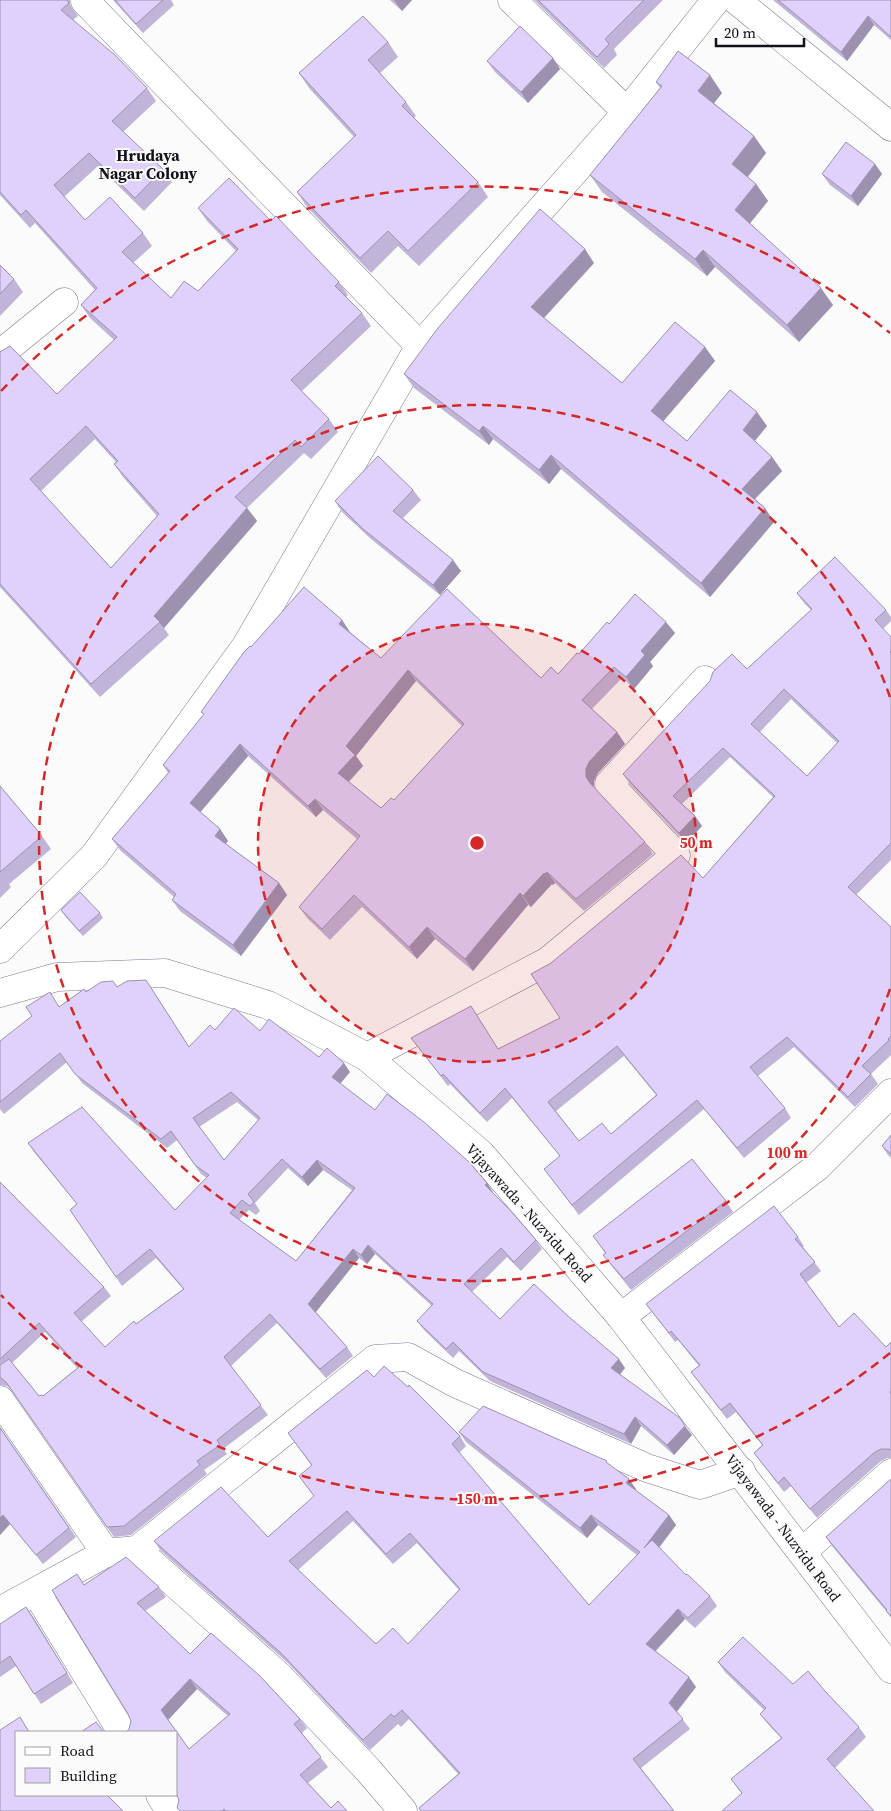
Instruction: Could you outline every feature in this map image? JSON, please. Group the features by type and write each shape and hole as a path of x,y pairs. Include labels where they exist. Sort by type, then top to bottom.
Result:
{"street":[{"path":"512,0 627,112"},
{"path":"0,950 94,856 246,646 420,346 627,112 716,0"},
{"path":"736,0 891,127"},
{"path":"85,1 420,346"},
{"path":"0,354 64,302"},
{"path":"367,1057 548,961 676,855 609,784 705,680"},
{"name":"Vijayawada - Nuzvidu Road","path":"0,993 57,976 166,973 268,1005 367,1057 481,1154 621,1318 741,1471 891,1669"},
{"path":"621,1318 817,1167 891,1094"},
{"path":"0,1611 106,1553 137,1550 375,1360 408,1357 455,1382 647,1468 700,1485 741,1471"},
{"path":"0,1400 106,1553"},
{"path":"802,1552 891,1473"},
{"path":"137,1550 278,1675 403,1811"},
{"path":"36,1592 121,1731"},
{"path":"161,1796 170,1811"}],"building":[{"path":"0,0 67,0 69,3 61,10 115,55 147,88 112,121 163,169 135,198 89,153 54,185 85,220 110,197 143,233 122,252 171,298 184,281 198,291 238,249 198,208 229,178 271,221 276,216 339,282 335,286 362,313 291,380 329,419 301,447 295,440 235,497 247,508 154,616 160,622 91,684 0,584 0,352 10,346 57,394 117,337 81,305 97,288 26,210 21,215 0,192","holes":["86,426 118,461 114,464 159,514 111,568 30,479"]},
{"path":"115,0 163,0 136,24"},
{"path":"538,0 644,0 605,39 609,44 597,57"},
{"path":"778,0 891,0 891,37 868,16 841,52"},
{"path":"363,16 388,42 368,60 406,102 402,106 478,182 408,251 388,231 360,258 297,192 356,135 299,73"},
{"path":"520,26 553,58 521,92 487,61"},
{"path":"678,51 710,75 698,91 754,136 732,164 756,184 735,210 821,288 787,325 703,250 695,259 590,175 662,86 656,82"},
{"path":"846,142 875,164 851,196 822,174"},
{"path":"540,209 585,249 531,307 622,383 675,322 705,347 651,411 687,441 730,390 757,412 743,430 772,457 742,489 765,508 701,583 551,455 539,470 483,426 479,431 404,374 438,328"},
{"path":"0,265 14,279 0,294"},
{"path":"378,456 413,490 393,511 453,560 433,585 363,529 335,501"},
{"path":"835,557 886,610 875,620 891,637 891,843 848,887 891,927 891,1036 862,1066 871,1074 848,1097 787,1037 750,1067 785,1108 737,1148 697,1100 572,1205 544,1169 560,1156 505,1088 480,1113 443,1074 441,1076 411,1038 471,1006 498,1049 560,1018 531,974 551,963 681,855 703,878 775,796 723,748 673,796 695,816 679,833 623,774 710,681 713,672 732,654 747,669 812,609 797,593","holes":["784,689 839,741 807,776 751,724","617,1046 657,1095 611,1134 602,1123 579,1141 548,1102"]},
{"path":"304,587 342,620 339,624 381,658 447,589 541,678 551,667 558,674 577,653 579,654 607,622 609,624 635,594 666,622 641,651 645,655 626,677 614,667 582,700 617,732 589,762 586,769 586,777 645,842 576,899 547,872 544,873 523,896 520,893 465,959 427,927 409,947 354,895 322,929 299,907 360,836 315,799 308,806 240,744 190,803 220,829 215,836 279,883 233,945 172,900 176,894 112,839 170,771 163,765 204,714 201,712 244,652 251,647","holes":["408,670 464,724 394,800 391,798 381,808 338,773 355,755 346,746"]},
{"path":"0,786 42,836 0,872"},
{"path":"80,892 100,913 79,931 61,910"},
{"path":"146,980 189,1047 210,1025 215,1030 234,1008 260,1031 269,1019 319,1057 327,1048 344,1063 332,1077 375,1110 387,1094 424,1122 469,1162 487,1183 485,1185 536,1240 514,1262 501,1248 464,1284 500,1319 534,1284 569,1317 619,1359 611,1368 680,1418 685,1426 667,1445 635,1417 624,1434 483,1372 453,1342 446,1349 417,1321 433,1304 368,1245 361,1255 353,1249 308,1304 347,1347 320,1369 270,1314 224,1357 261,1405 217,1440 220,1445 197,1461 200,1465 124,1526 107,1527 6,1382 0,1377 0,1365 9,1359 39,1396 43,1396 79,1367 39,1323 0,1359 0,1182 104,1287 74,1313 105,1347 134,1321 136,1324 184,1289 150,1249 116,1277 70,1210 77,1204 28,1143 82,1107 175,1210 209,1175 195,1165 171,1131 161,1139 75,1074 60,1053 0,1102 0,1041 32,1016 26,1007 50,992 59,1007 84,989 86,992 101,982 113,981 117,987 127,981","holes":["231,1092 260,1118 224,1160 193,1118","282,1159 302,1177 317,1160 355,1188 296,1261 230,1213 242,1200 250,1206 254,1202 248,1194"]},
{"path":"891,1135 891,1154 882,1146"},
{"path":"692,1159 726,1201 624,1279 603,1255 606,1253 593,1236"},
{"path":"774,1206 798,1237 795,1239 815,1262 800,1274 839,1327 854,1313 886,1347 891,1342 891,1450 881,1449 875,1452 810,1509 784,1477 778,1483 754,1453 763,1445 730,1403 721,1410 691,1372 700,1365 671,1331 669,1333 646,1304"},
{"path":"384,1366 408,1387 409,1385 460,1436 452,1444 589,1605 640,1552 591,1515 580,1528 459,1432 483,1406 607,1461 629,1479 626,1483 669,1515 644,1548 652,1540 686,1575 710,1596 688,1618 678,1609 646,1644 689,1677 669,1703 683,1719 633,1759 674,1811 421,1811 419,1808 460,1773 402,1710 394,1717 391,1714 363,1740 281,1653 154,1541 221,1487 268,1537 314,1496 299,1476 312,1465 288,1433 367,1370 374,1377","holes":["347,1511 386,1554 410,1533 460,1589 408,1644 393,1628 376,1644 289,1561"]},
{"path":"0,1428 69,1528 36,1555 3,1515 0,1518"},
{"path":"891,1479 891,1616 826,1537"},
{"path":"126,1557 159,1587 137,1603 190,1654 211,1633 260,1676 300,1719 294,1724 321,1757 300,1775 331,1808 338,1801 347,1811 226,1811 224,1809 222,1811 180,1811 177,1808 179,1800 177,1796 178,1734 189,1749 230,1714 190,1679 161,1710 176,1731 127,1731 131,1721 128,1714 52,1590 77,1574 84,1585"},
{"path":"26,1607 67,1673 34,1694 10,1656 0,1663 0,1624"},
{"path":"743,1637 793,1684 808,1671 859,1727 827,1759 874,1811 722,1811 742,1793 731,1779 782,1738 760,1714 766,1708 718,1662"},
{"path":"20,1717 28,1731 15,1731 15,1796 108,1796 123,1811 0,1811 0,1730"},
{"path":"96,1722 103,1731 82,1731"}],"district":[{"name":"Hrudaya Nagar Colony","path":"148,164"}]}
